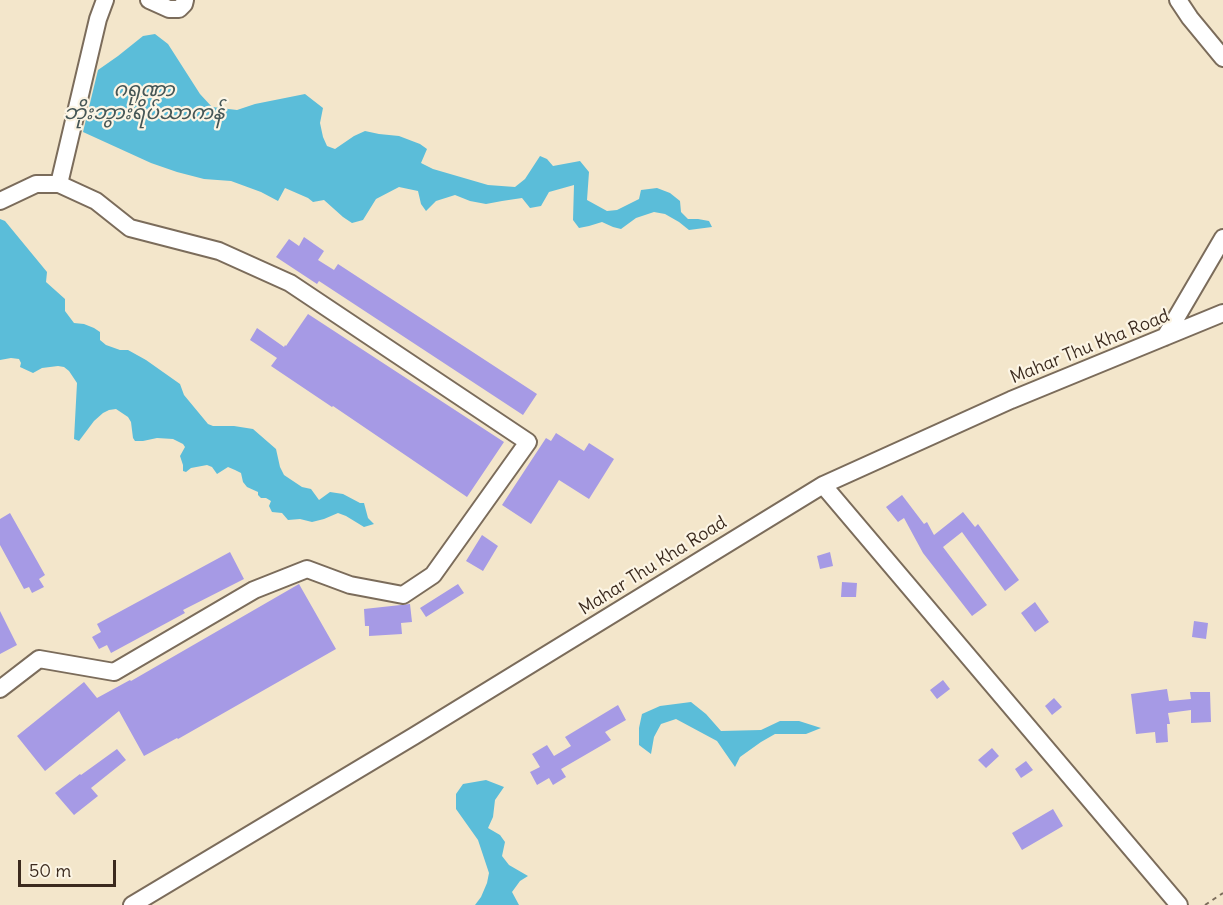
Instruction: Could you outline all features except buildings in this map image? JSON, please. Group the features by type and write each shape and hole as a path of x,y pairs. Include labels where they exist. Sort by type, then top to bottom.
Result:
{"street":[{"path":"59,184 98,19 105,0"},
{"path":"149,0 169,9 179,9 186,0"},
{"path":"1178,0 1223,58"},
{"path":"0,201 36,184 59,184 96,201 129,228 219,251 290,283 528,442 433,575 403,595 350,585 307,569 254,590 114,672 39,659 0,689"},
{"path":"1165,337 1223,238"},
{"name":"Mahar Thu Kha Road","path":"132,905 414,736 823,485 1011,400 1223,313"},
{"path":"823,485 1179,905"}],"path":[{"path":"1205,905 1223,893"}],"water":[{"name":"ဂရုဏာ ဘိုးဘွားရိပ်သာကန်","path":"155,34 168,44 200,94 212,107 237,110 305,94 323,108 320,123 323,137 327,146 335,149 365,131 399,136 427,149 421,163 433,169 488,185 515,187 525,179 540,156 547,159 553,166 580,161 589,172 587,200 607,211 617,210 639,199 641,190 657,188 670,193 680,201 681,212 688,219 709,221 712,227 689,230 665,214 654,212 636,218 621,229 602,222 579,228 573,220 574,185 549,192 541,206 530,208 522,198 486,204 455,195 436,201 426,211 421,204 418,191 399,187 376,199 363,220 352,223 324,200 313,202 285,188 278,201 231,181 204,179 151,163 83,132 98,70 143,36"},
{"path":"0,219 5,221 47,272 46,282 65,299 65,311 74,323 94,328 100,332 100,340 106,345 128,350 180,384 184,395 208,424 253,429 276,449 284,475 302,487 311,489 319,500 330,492 343,494 364,503 368,518 374,524 364,527 338,513 312,522 300,519 288,520 282,513 272,512 269,506 271,501 261,498 258,492 247,487 241,473 228,467 217,474 212,467 207,465 191,468 186,472 183,471 180,456 185,447 183,444 173,439 157,438 135,441 131,422 128,417 116,409 103,413 79,441 74,439 77,383 69,371 58,366 42,368 33,373 20,367 19,359 0,360"},
{"path":"691,702 721,731 761,730 780,721 799,721 821,728 806,734 775,734 740,757 735,767 717,741 676,719 661,724 654,737 651,754 639,745 642,714 660,706"},
{"path":"486,780 504,787 495,800 493,817 488,828 500,835 505,842 502,856 509,865 528,876 520,881 512,892 519,905 475,905 481,897 489,873 478,840 456,809 456,794 463,784"}]}
